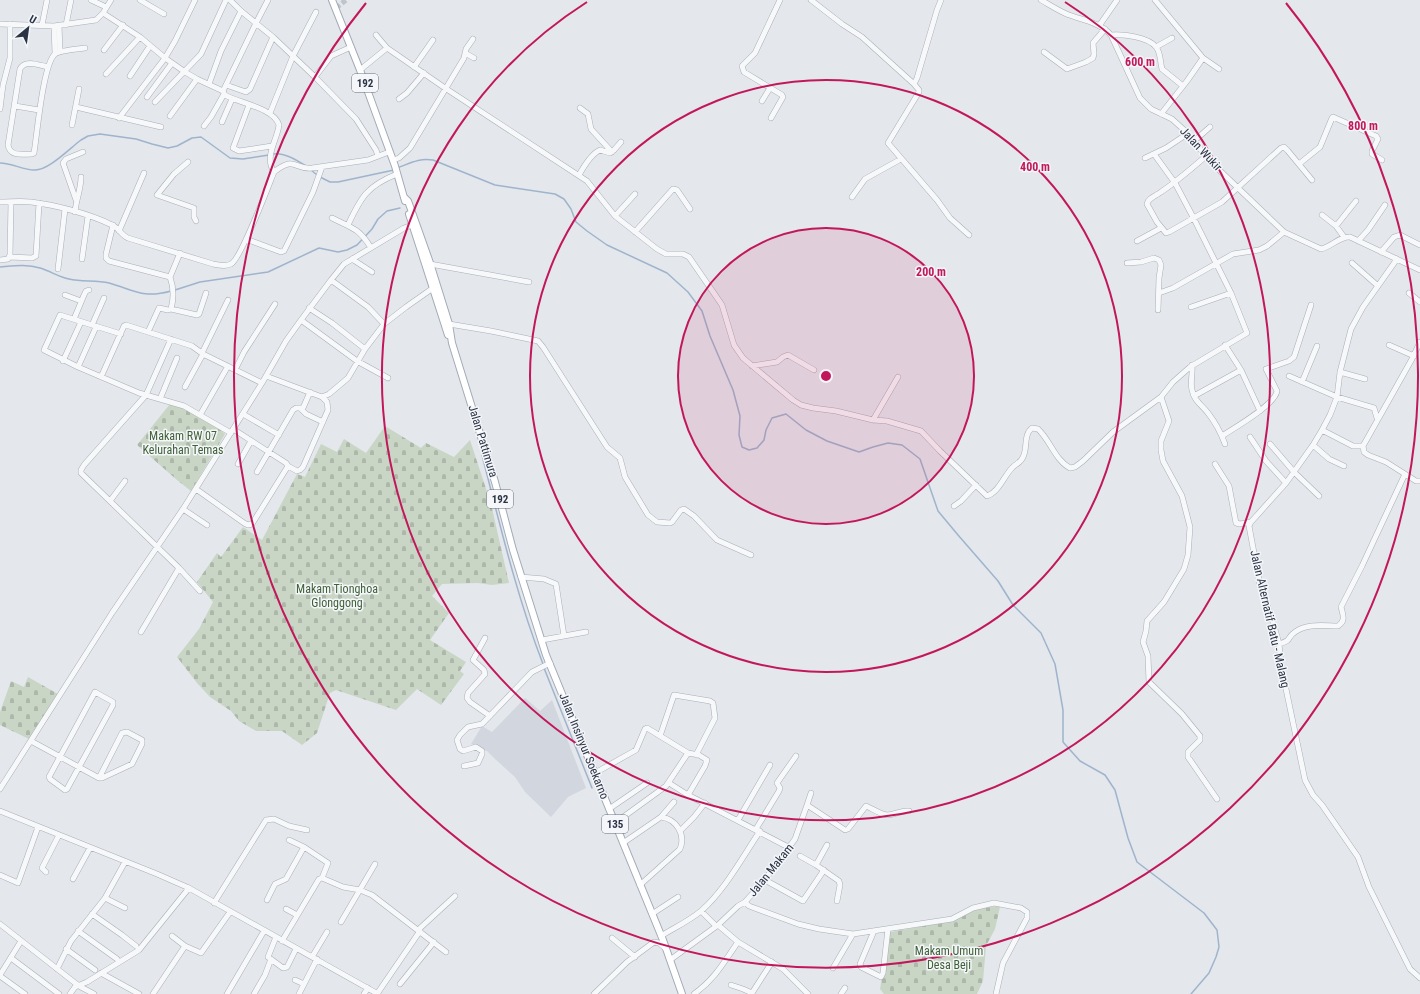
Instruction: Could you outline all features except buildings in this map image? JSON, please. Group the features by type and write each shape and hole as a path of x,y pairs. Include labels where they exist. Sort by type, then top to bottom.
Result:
{"main road":[{"name":"Jalan Pattimura","path":"332,0 360,70 381,153 395,168 405,198 408,227 433,288 449,338 452,343"},
{"name":"Jalan Pattimura","path":"405,198 408,201 449,324 452,343 493,475 521,577 546,655"},
{"name":"Jalan Insinyur Soekarno","path":"546,655 546,665 615,823 661,936 682,994"}],"street":[{"path":"42,25 47,0"},
{"path":"66,24 71,0"},
{"path":"91,0 106,7"},
{"path":"0,24 57,26 96,20 103,13 111,0"},
{"path":"141,0 164,14"},
{"path":"119,118 165,58 195,0"},
{"path":"155,102 185,72 203,50 226,0"},
{"path":"0,202 39,203 75,212 113,225 128,238 213,264 227,265 233,264 238,257 274,172 282,166 296,164 309,168 368,160 381,153 356,119 316,77 230,0"},
{"path":"204,126 211,117 268,0"},
{"path":"771,118 783,97 778,92 744,72 742,66 755,53 780,0"},
{"path":"811,0 842,24 862,37 918,88 919,92 888,143 937,200 950,218 969,235"},
{"path":"914,84 936,10 941,0"},
{"name":"Jalan Wukir","path":"1041,0 1068,14 1105,29 1111,35 1140,98 1151,109 1172,119 1206,156 1284,232 1321,249 1344,238"},
{"path":"1099,26 1117,0"},
{"path":"1155,0 1203,58 1219,69"},
{"path":"209,84 222,51 241,11"},
{"path":"270,113 293,56 316,12"},
{"path":"103,13 140,37 165,58 185,72 223,92 232,99 270,113 279,125 269,161 274,172"},
{"path":"0,109 2,85 11,48 10,24"},
{"path":"104,50 123,25"},
{"path":"48,67 26,63 22,65 20,69 8,145 9,150 12,153 34,153 39,110 48,67 57,53 57,26"},
{"path":"1044,52 1066,69 1086,62 1092,58 1094,54 1093,42 1105,29"},
{"path":"1111,35 1121,34 1135,37 1156,47 1160,55 1162,69 1183,86"},
{"path":"376,35 387,48 414,67 579,175 593,187 616,216 657,249 666,254 683,254 689,257 720,301 734,345 743,358 793,400 801,405 813,408 836,411 873,420 887,421 921,431 986,495 990,495 999,486 1011,468 1022,460 1026,448 1028,431 1032,428 1038,429 1044,434 1051,448 1065,465 1075,468 1096,451 1114,432 1161,397 1173,382 1192,365 1247,332 1231,293 1193,217 1175,183 1154,154"},
{"path":"106,74 140,37"},
{"path":"226,85 246,92 250,89 273,37"},
{"path":"1156,47 1172,38"},
{"path":"348,226 356,207 368,190 395,168 399,158 409,150 464,58 467,46 473,39"},
{"path":"414,67 433,40"},
{"path":"130,76 150,46"},
{"path":"316,77 331,56 351,47"},
{"path":"57,53 85,48"},
{"path":"360,70 387,48"},
{"path":"465,53 474,58"},
{"path":"1161,114 1203,58"},
{"path":"147,97 172,63"},
{"path":"399,99 407,93 424,73"},
{"path":"170,116 197,79"},
{"path":"762,101 770,88"},
{"path":"72,125 79,89"},
{"path":"222,122 232,99"},
{"path":"249,105 234,148 238,151 272,146"},
{"path":"15,106 39,110"},
{"path":"76,107 161,127"},
{"path":"580,108 588,114 591,129 612,152"},
{"path":"1299,164 1320,147 1332,118 1334,117 1376,136 1378,139 1372,154 1382,160"},
{"path":"1193,142 1210,128"},
{"path":"1145,158 1187,134"},
{"path":"579,175 586,164 599,150 610,153 621,142"},
{"path":"1206,156 1175,183 1147,202 1161,228 1167,233 1215,206 1280,148 1284,147 1288,150 1312,180"},
{"path":"76,200 64,163 66,159 83,152"},
{"path":"852,197 865,180 901,159"},
{"path":"188,162 174,174 157,195 194,208 194,217 196,221"},
{"path":"246,240 281,252 284,251 319,176 322,166"},
{"path":"119,231 144,173"},
{"path":"75,212 81,177"},
{"path":"635,232 673,189 677,190 690,209"},
{"path":"616,216 635,194"},
{"path":"1336,226 1356,201"},
{"path":"10,257 11,202"},
{"path":"0,260 8,259 10,257 32,258 36,256 39,203"},
{"path":"1358,241 1368,230 1385,205"},
{"path":"58,269 64,209"},
{"path":"1322,215 1336,226 1344,238 1350,237 1420,270"},
{"path":"82,259 88,216"},
{"path":"332,218 357,230 371,248"},
{"path":"113,225 106,254 106,258 109,261 170,277"},
{"path":"0,789 112,613 196,489 262,383 286,341 301,320 340,269 352,259 408,227"},
{"path":"1137,241 1161,228"},
{"path":"1159,293 1173,288 1233,254 1259,250 1267,246 1284,232"},
{"path":"1384,253 1394,237 1400,235 1420,245"},
{"path":"171,309 174,297 170,277 180,253"},
{"path":"1384,253 1390,262 1391,268"},
{"path":"1127,264 1154,258 1159,260 1161,265 1158,310"},
{"path":"352,259 372,272"},
{"path":"1216,464 1229,486 1236,523 1240,524 1251,522 1286,483 1322,430 1337,397 1340,372 1351,329 1363,307 1397,260"},
{"path":"1352,263 1378,286"},
{"path":"430,264 529,282"},
{"path":"331,280 368,307 384,324"},
{"path":"322,397 329,394 348,378 364,349 384,324 433,288"},
{"path":"74,319 85,292 89,290"},
{"path":"148,332 157,309 171,309 197,315 199,314 206,293"},
{"path":"1191,307 1231,293"},
{"path":"1409,293 1420,302"},
{"path":"65,294 81,301"},
{"path":"78,367 104,298"},
{"path":"185,387 228,300"},
{"path":"235,370 244,352 275,304"},
{"path":"1222,436 1260,411 1275,398 1277,394 1266,369 1289,361 1294,357 1311,305"},
{"path":"310,308 332,323 364,349"},
{"path":"121,334 81,322 61,314 59,315 44,350 101,377 146,395 180,405 251,441 297,471 300,470 329,407 327,402 322,397 266,376"},
{"path":"301,320 358,361 388,378"},
{"path":"63,360 81,322"},
{"path":"449,324 538,341 607,447 620,458 625,477 648,515 657,522 670,523 681,510 684,509 694,516 717,540 751,555"},
{"path":"101,377 124,326 126,325 192,346 202,354 262,383"},
{"path":"171,339 146,395 81,470 81,473 179,568 200,591"},
{"path":"1420,342 1414,356 1363,446 1364,452 1368,455 1386,462 1416,481 1420,481"},
{"path":"1225,345 1241,370 1260,411"},
{"path":"1389,345 1414,356"},
{"path":"1302,382 1318,346"},
{"path":"752,366 777,362 788,355 814,370"},
{"path":"160,399 177,358"},
{"path":"1192,365 1192,385 1194,396 1198,403 1208,413 1222,436 1225,444"},
{"path":"200,415 228,366"},
{"path":"1194,396 1241,370"},
{"path":"1340,372 1365,379"},
{"path":"1289,376 1337,397 1372,407 1378,418"},
{"path":"873,420 898,377"},
{"path":"301,409 304,407 310,392"},
{"path":"1161,397 1168,421 1161,441 1161,450 1163,461 1182,496 1189,523 1188,555 1184,569 1164,602 1148,619 1143,642 1148,656 1149,682 1182,714 1200,736 1200,740 1188,752 1188,757 1217,799"},
{"path":"257,472 293,410 296,408 301,409 306,414 323,422"},
{"path":"243,414 279,435"},
{"path":"1322,430 1354,446 1363,446"},
{"path":"1250,437 1266,461 1286,483"},
{"path":"238,464 251,441"},
{"path":"1270,444 1294,472 1319,496"},
{"path":"1312,446 1329,459 1344,466"},
{"path":"196,489 244,523 250,524 288,466"},
{"path":"1279,644 1288,641 1292,635 1303,628 1341,625 1344,616 1342,607 1405,474"},
{"path":"110,501 125,481"},
{"path":"954,506 961,501 976,485"},
{"path":"183,509 207,525"},
{"name":"Jalan Alternatif Batu - Malang","path":"1251,522 1249,530 1260,585 1279,644 1281,665 1307,784 1313,795 1322,805 1358,857 1369,887 1410,969 1420,978"},
{"path":"141,632 179,568"},
{"path":"521,577 544,579 556,584 564,636"},
{"path":"542,640 586,632"},
{"path":"485,638 472,660 484,670 485,674 468,693 467,698 470,702 490,716"},
{"path":"464,766 478,762 482,751 476,747 462,750 459,748 459,736 470,726 482,724 527,676 546,665"},
{"path":"95,692 113,702 113,705 80,768 65,790 49,779 60,756 95,692"},
{"path":"660,736 674,695 710,700 713,703 715,718 696,755"},
{"path":"594,773 636,750 645,728 688,753 706,759 707,762 688,795"},
{"path":"31,741 99,778 105,778 132,764 142,744 142,740 127,732 122,733 99,778"},
{"path":"615,823 670,783 688,753"},
{"path":"661,936 701,911 724,885 758,830 780,789 777,783 796,756"},
{"path":"738,820 770,765"},
{"path":"609,809 647,783"},
{"path":"670,783 688,795 758,830 790,848"},
{"name":"Jalan Makam","path":"670,960 717,925 744,902 765,880 790,848 798,834 811,793"},
{"path":"623,843 661,817 674,802"},
{"path":"680,831 705,803"},
{"path":"807,805 845,830 848,829 866,806 888,815 899,811 909,811"},
{"path":"0,811 189,888 377,994 419,931 455,896"},
{"path":"640,885 680,849 683,842 680,831 672,822 661,817"},
{"path":"214,903 266,820 274,819 289,826 307,830"},
{"path":"0,875 18,883 38,826"},
{"path":"46,872 42,868 58,835"},
{"path":"282,941 319,880 322,878 328,863 304,847 290,840"},
{"path":"816,864 827,845"},
{"path":"267,900 276,884 286,879 304,847"},
{"path":"73,879 90,848"},
{"path":"800,856 816,864 840,883 837,901"},
{"path":"57,969 66,949 78,931 105,898 125,862"},
{"path":"341,922 375,864"},
{"path":"765,880 803,901 824,870"},
{"path":"322,878 347,888 360,890 372,895 446,952"},
{"path":"70,994 74,988 139,950 189,888"},
{"path":"652,914 678,897"},
{"path":"105,898 125,908"},
{"path":"744,902 749,906 798,924 853,934 952,919 974,908 994,903 1021,908 1027,912 1027,918 1004,963 996,994"},
{"path":"286,909 297,915"},
{"path":"701,911 738,942 783,969 808,994"},
{"path":"172,936 185,946 198,953 202,952 230,912"},
{"path":"92,914 136,946"},
{"path":"0,924 78,986 94,994"},
{"path":"874,931 860,964 861,967 881,977 883,973 888,928"},
{"path":"227,994 264,930"},
{"path":"78,931 118,959"},
{"path":"299,994 327,932"},
{"path":"833,968 853,934"},
{"path":"276,937 268,957 283,968 286,968 296,948"},
{"path":"612,938 634,957"},
{"path":"21,940 0,976 24,994"},
{"path":"400,984 434,942"},
{"path":"594,994 634,957 654,942 659,942 665,948"},
{"path":"694,994 706,985 714,976 738,942"},
{"path":"153,994 185,946"},
{"path":"66,949 95,970"},
{"path":"11,958 59,994"},
{"path":"254,994 265,975 271,959"},
{"path":"731,985 752,993 772,962"},
{"path":"101,973 139,994"},
{"path":"295,980 304,984"},
{"path":"364,994 368,988"},
{"path":"841,994 845,988"}],"shaded area":[{"path":"525,698 540,711 552,700 586,788 568,797 551,817 525,792 515,777 487,751 471,744 482,726 492,732"}],"green space":[{"name":"Makam RW 07 Kelurahan Temas","path":"170,404 176,405 199,416 225,434 191,491 137,445"},
{"name":"Makam Tionghoa Glonggong","path":"385,426 421,448 426,443 454,457 470,440 491,504 509,583 492,585 478,583 442,584 432,596 449,613 430,640 466,662 460,671 464,674 441,705 417,689 396,710 336,690 330,693 317,733 302,745 282,731 256,731 239,721 231,711 210,697 177,657 199,629 213,602 197,582 217,553 221,557 243,527 262,540 297,474 305,477 321,444 337,452 344,439 366,453"},
{"path":"28,677 58,694 29,739 0,725 0,712 11,681 24,687"},
{"name":"Makam Umum Desa Beji","path":"999,906 995,929 986,946 983,981 977,994 884,994 880,989 889,933 952,921 977,909"}],"waterway":[{"path":"0,163 30,170 40,169 46,167 65,154 81,140 88,136 100,134 136,139 168,148 177,146 192,138 201,137 230,158 243,159 269,155"},
{"path":"273,154 285,155 306,166"},
{"path":"397,168 419,160 433,160 495,185 555,194 564,199 571,209 576,222 587,231 607,245 667,273 688,292 702,311 710,336 733,390 740,416 739,435 742,447 749,450 757,448 764,440 766,430 772,418 786,414 806,430 827,441 859,452 888,443 902,445 920,459 938,511 998,581 1013,605 1041,633 1055,664 1063,710 1063,742 1080,761 1105,775 1115,790 1128,838 1137,862 1204,913 1217,930 1219,947 1216,957 1209,973 1191,994"},
{"path":"311,170 317,175"},
{"path":"320,177 330,182 338,182 394,170"},
{"path":"175,290 200,282 268,272 319,248 338,252 347,250 357,245 372,229 378,219 387,211 400,208"},
{"path":"0,267 30,266 44,269 69,279 109,283 146,294 171,291"},
{"path":"482,455 517,587 543,664"},
{"path":"544,668 592,788"}],"tunnel":[{"path":"336,8 346,0"}]}
